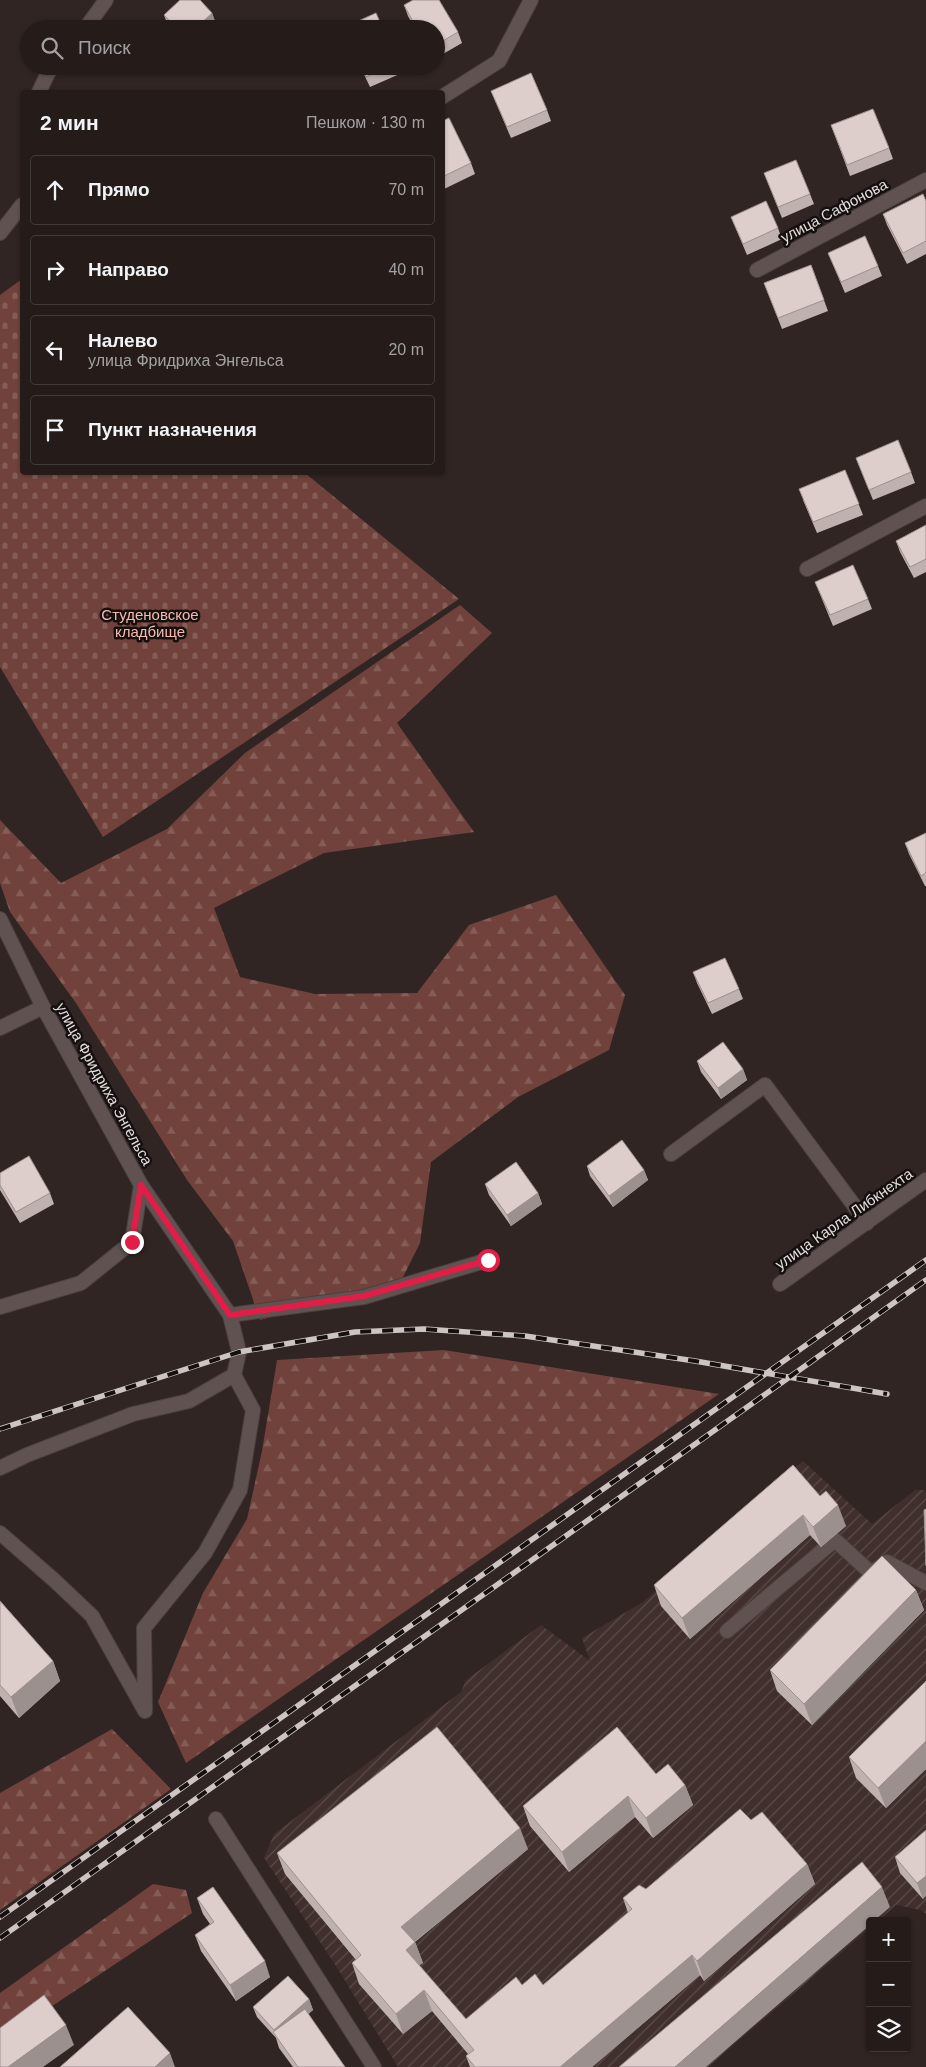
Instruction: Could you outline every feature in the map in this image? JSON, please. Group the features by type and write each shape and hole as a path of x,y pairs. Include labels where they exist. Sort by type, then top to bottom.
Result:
{"street":[{"path":"92,20 106,0"},
{"path":"445,95 499,62 531,0"},
{"path":"40,90 47,75"},
{"name":"улица Сафонова","path":"757,270 926,180"},
{"path":"0,233 20,208"},
{"path":"807,569 926,506"},
{"name":"улица Фридриха Энгельса","path":"0,919 43,1008 141,1185 132,1242 81,1283 0,1307"},
{"path":"0,1028 43,1008"},
{"path":"671,1154 765,1085 868,1223"},
{"name":"улица Карла Либкнехта","path":"780,1284 926,1180"},
{"path":"0,1533 92,1616 145,1712 144,1628 205,1553 240,1490 253,1410 234,1375 239,1352 230,1315 141,1185"},
{"path":"230,1315 364,1296 488,1260"},
{"path":"0,1468 26,1455 133,1414 189,1401 234,1375"},
{"path":"727,1631 835,1540 871,1573 887,1562 926,1583"},
{"path":"216,1819 374,2067"}],"shaded area":[{"path":"803,1461 872,1524 915,1490 926,1490 926,1914 921,1910 896,1905 882,1917 866,1917 866,1931 708,2067 398,2067 336,1966 264,1858 274,1834 461,1692 466,1680 541,1625 590,1661 582,1638 643,1602"}],"green space":[{"name":"Студеновское кладбище","path":"20,280 20,475 307,475 459,599 103,837 0,667 0,295"},
{"path":"460,605 492,633 397,723 474,832 324,853 214,908 240,977 315,994 417,993 469,925 556,895 625,995 609,1050 518,1097 431,1162 420,1243 401,1281 260,1320 233,1241 187,1180 76,1003 10,912 0,883 0,820 61,883 167,829 245,753"},
{"path":"444,1350 719,1394 186,1763 158,1702 203,1593 247,1519 262,1451 277,1360"},
{"path":"112,1729 171,1789 0,1910 0,1793"},
{"path":"153,1884 186,1890 192,1913 25,2024 0,2044 0,1993"}],"building":[{"path":"180,0 200,0 212,13 205,20 169,20 164,15"},
{"path":"413,0 439,0 458,32 445,40 445,20 412,20 404,5"},
{"path":"376,13 379,20 361,20"},
{"path":"531,73 547,110 507,127 491,91"},
{"path":"873,109 889,148 847,165 831,125"},
{"path":"449,118 471,163 445,176 445,120"},
{"path":"796,160 810,194 778,207 764,173"},
{"path":"923,194 926,201 926,241 903,253 883,214"},
{"path":"766,201 778,228 743,244 731,217"},
{"path":"865,236 878,266 841,282 828,253"},
{"path":"811,265 824,300 778,318 764,283"},
{"path":"898,440 911,472 869,490 856,458"},
{"path":"845,470 859,504 813,522 799,489"},
{"path":"926,525 926,559 910,567 896,541"},
{"path":"853,565 868,599 830,615 815,582"},
{"path":"926,833 926,873 921,876 905,843"},
{"path":"725,958 739,989 708,1003 693,972"},
{"path":"723,1042 743,1069 718,1088 697,1061"},
{"path":"622,1140 644,1170 609,1196 587,1166"},
{"path":"29,1156 50,1193 16,1212 0,1185 0,1173"},
{"path":"516,1162 538,1193 507,1215 485,1184"},
{"path":"793,1465 820,1496 826,1491 838,1505 813,1527 803,1515 682,1618 654,1585"},
{"path":"926,1509 926,1566 924,1510"},
{"path":"882,1556 916,1590 804,1704 770,1670"},
{"path":"0,1601 53,1661 11,1697 0,1685"},
{"path":"926,1681 926,1741 878,1788 849,1757"},
{"path":"437,1727 520,1828 401,1927 415,1942 406,1950 466,2019 516,1977 522,1985 535,1974 543,1985 632,1909 623,1898 639,1885 646,1889 740,1809 751,1820 762,1812 807,1864 697,1961 692,1955 560,2067 475,2067 466,2056 474,2050 424,1990 396,2014 352,1963 361,1955 277,1853"},
{"path":"617,1727 656,1774 668,1764 685,1785 646,1818 628,1796 562,1852 523,1806"},
{"path":"926,1830 926,1876 917,1883 895,1857"},
{"path":"862,1862 882,1887 675,2067 619,2067"},
{"path":"213,1887 265,1961 230,1985 195,1935 214,1922 197,1898"},
{"path":"288,1976 309,1999 274,2030 253,2007"},
{"path":"44,1995 66,2025 8,2067 0,2067 0,2028"},
{"path":"128,2007 170,2053 155,2067 60,2067"},
{"path":"305,2009 345,2067 298,2067 273,2032"}],"railway":[{"path":"0,1917 926,1260"},
{"path":"0,1938 926,1280"},
{"path":"0,1429 239,1352 355,1332 424,1329 525,1336 695,1361 887,1394"}],"route":[{"path":"132,1242 141,1185 230,1315 364,1296 488,1260"}]}
